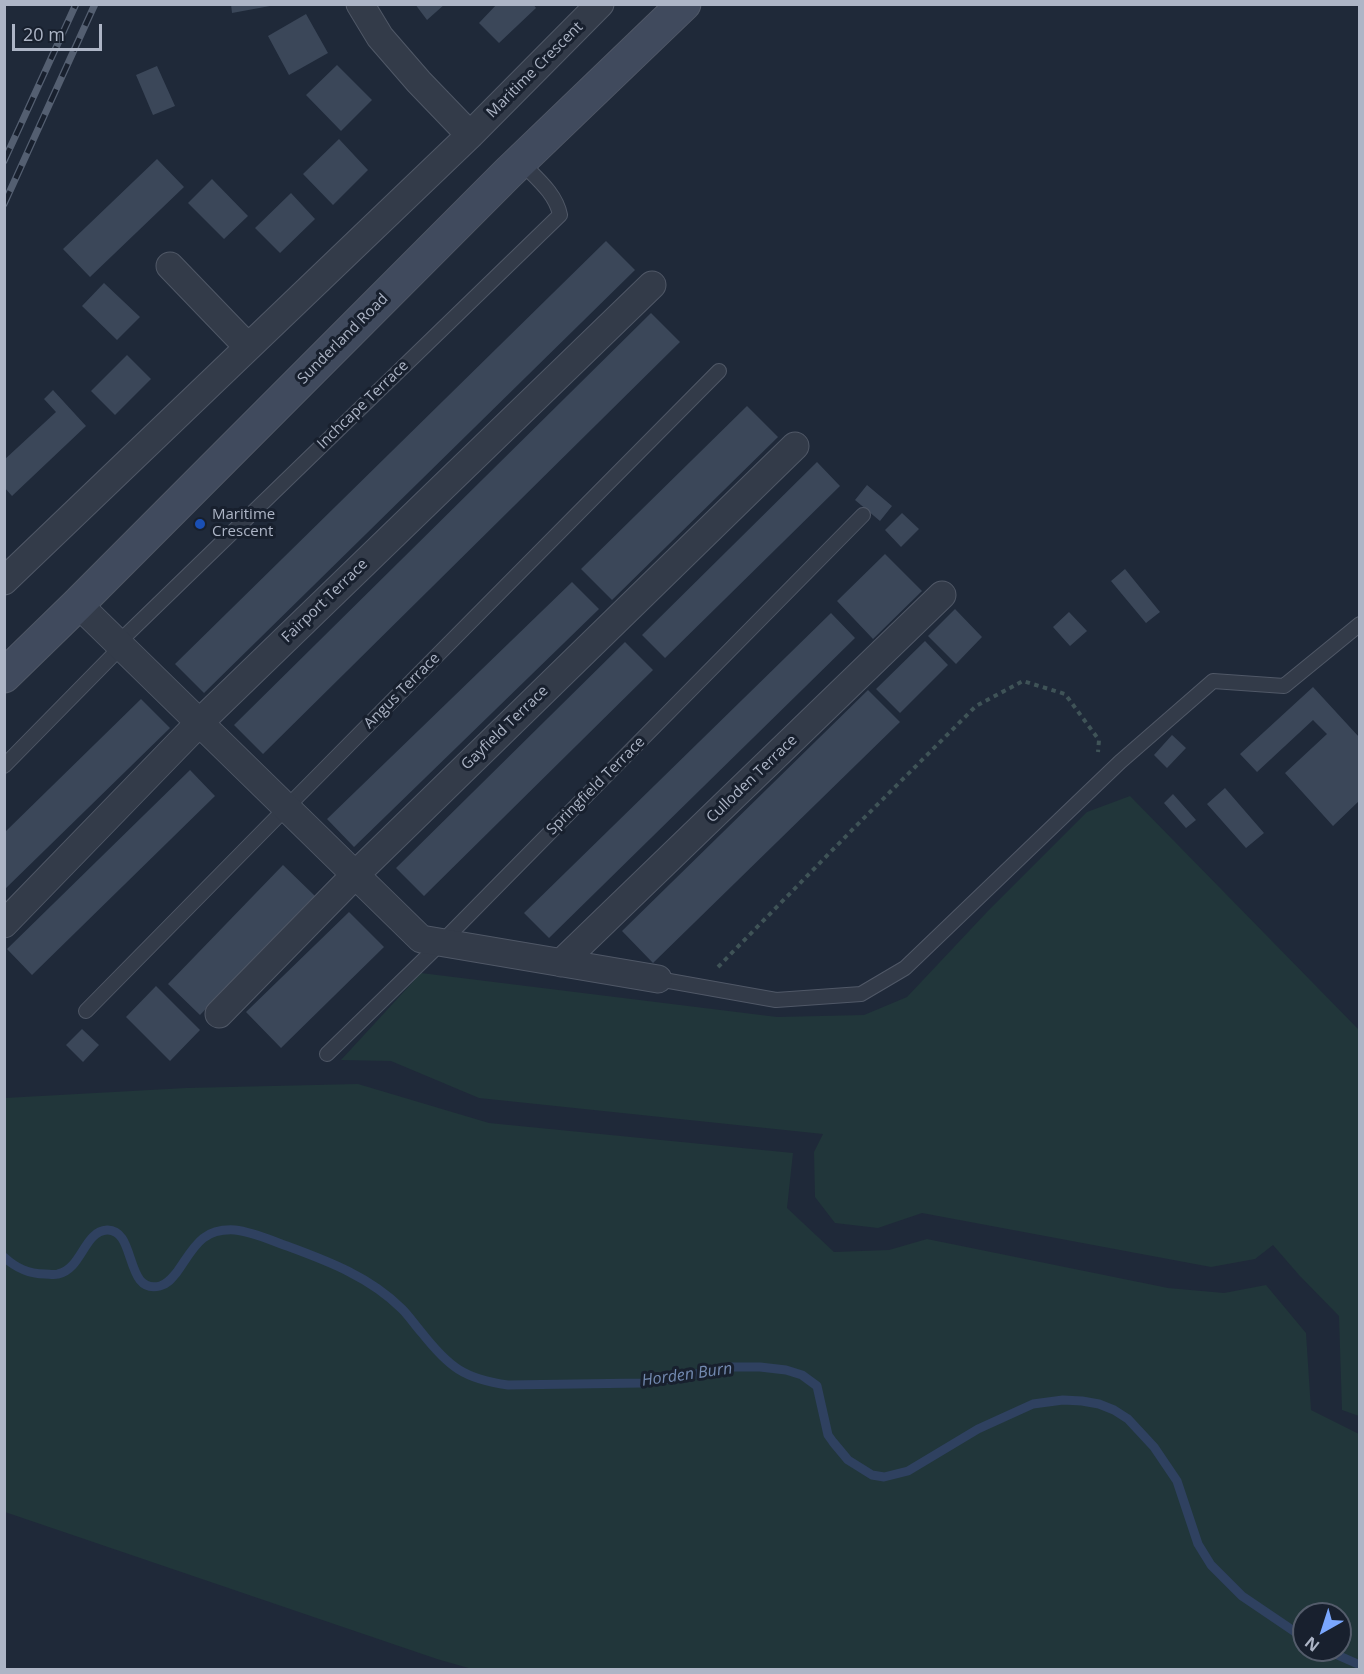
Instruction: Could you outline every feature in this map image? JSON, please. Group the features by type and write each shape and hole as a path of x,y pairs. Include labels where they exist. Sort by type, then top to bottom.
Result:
{"main road":[{"name":"Sunderland Road","path":"4,676 520,161 684,4"}],"street":[{"path":"360,4 380,37 470,135"},
{"name":"Maritime Crescent","path":"4,581 470,135 600,4"},
{"path":"170,266 248,347"},
{"name":"Fairport Terrace","path":"4,924 199,723 652,285"},
{"name":"Gayfield Terrace","path":"219,1014 355,875 795,446"},
{"name":"Culloden Terrace","path":"561,963 942,595"},
{"path":"78,604 421,939 658,979"}],"lane":[{"name":"Inchcape Terrace","path":"4,765 119,645 560,215 558,204 547,189 520,161"},
{"name":"Angus Terrace","path":"87,1011 719,371"},
{"name":"Springfield Terrace","path":"327,1054 441,943 863,515"},
{"path":"658,979 776,1000 861,994 905,968 1120,762 1213,681 1284,686 1359,624"}],"path":[{"path":"699,987 976,706 1023,681 1065,694 1099,740 1098,783"}],"green space":[{"path":"1130,796 1359,1030 1359,1416 1342,1410 1339,1316 1273,1245 1255,1259 1211,1267 922,1213 878,1228 835,1223 815,1197 814,1152 823,1134 479,1098 391,1061 341,1060 421,973 777,1017 864,1015 907,997 987,912 1087,812"},
{"path":"358,1084 489,1123 793,1153 787,1208 834,1252 889,1250 927,1239 1168,1288 1224,1293 1266,1285 1306,1333 1311,1410 1359,1434 1359,1669 472,1669 5,1512 5,1098 186,1088"}],"building":[{"path":"231,4 270,4 270,6 232,13"},
{"path":"415,4 445,4 427,20"},
{"path":"497,4 533,4 536,8 499,43 479,23"},
{"path":"306,14 328,53 289,75 268,36"},
{"path":"337,65 372,100 341,131 306,95"},
{"path":"157,66 175,106 153,115 136,75"},
{"path":"339,139 368,170 333,205 303,174"},
{"path":"157,159 184,187 90,277 63,249"},
{"path":"212,179 248,216 224,239 188,203"},
{"path":"291,193 315,219 280,253 255,228"},
{"path":"606,241 635,270 204,693 175,664"},
{"path":"104,283 140,317 117,340 82,306"},
{"path":"651,313 680,342 263,754 234,725"},
{"path":"127,355 151,379 115,415 91,391"},
{"path":"53,390 86,426 12,496 4,487 4,460 56,412 44,399"},
{"path":"747,406 778,437 612,600 581,569"},
{"path":"817,462 840,486 665,658 642,635"},
{"path":"867,485 892,506 880,521 855,500"},
{"path":"902,513 919,529 901,547 885,530"},
{"path":"885,554 922,591 873,639 837,601"},
{"path":"1125,569 1160,612 1146,623 1111,581"},
{"path":"572,582 599,609 354,847 327,819"},
{"path":"955,609 982,637 956,664 928,636"},
{"path":"1069,612 1087,631 1070,646 1053,627"},
{"path":"831,613 855,638 549,938 524,913"},
{"path":"925,641 948,665 900,713 876,689"},
{"path":"625,642 653,670 424,896 396,868"},
{"path":"1313,687 1359,737 1359,801 1333,826 1285,773 1327,734 1313,720 1257,772 1240,754"},
{"path":"868,690 900,722 653,963 622,931"},
{"path":"141,699 170,728 4,890 4,833"},
{"path":"1172,735 1186,748 1167,768 1154,755"},
{"path":"190,770 215,796 32,975 7,949"},
{"path":"1225,788 1264,833 1246,848 1207,804"},
{"path":"1173,794 1196,820 1186,828 1164,803"},
{"path":"283,865 315,896 200,1015 168,984"},
{"path":"349,912 384,947 281,1048 246,1012"},
{"path":"156,986 200,1030 170,1061 126,1017"},
{"path":"82,1029 99,1045 83,1062 66,1045"}],"waterway":[{"name":"Horden Burn","path":"4,1257 28,1272 58,1274 73,1265 93,1237 107,1230 116,1232 123,1240 135,1272 141,1281 149,1286 160,1286 172,1279 194,1248 206,1236 223,1230 248,1232 333,1264 362,1279 402,1309 449,1363 480,1379 508,1385 642,1383 733,1367 786,1370 802,1375 817,1386 828,1435 833,1442 848,1460 872,1475 884,1477 908,1471 978,1429 1033,1404 1063,1400 1099,1404 1128,1419 1154,1447 1177,1481 1198,1544 1211,1565 1242,1596 1292,1630"},
{"name":"Horden Burn","path":"1352,1661 1360,1665"}],"railway":[{"path":"4,161 76,4"},
{"path":"4,204 95,4"}],"place":[{"name":"Maritime Crescent","path":"200,524"}]}
